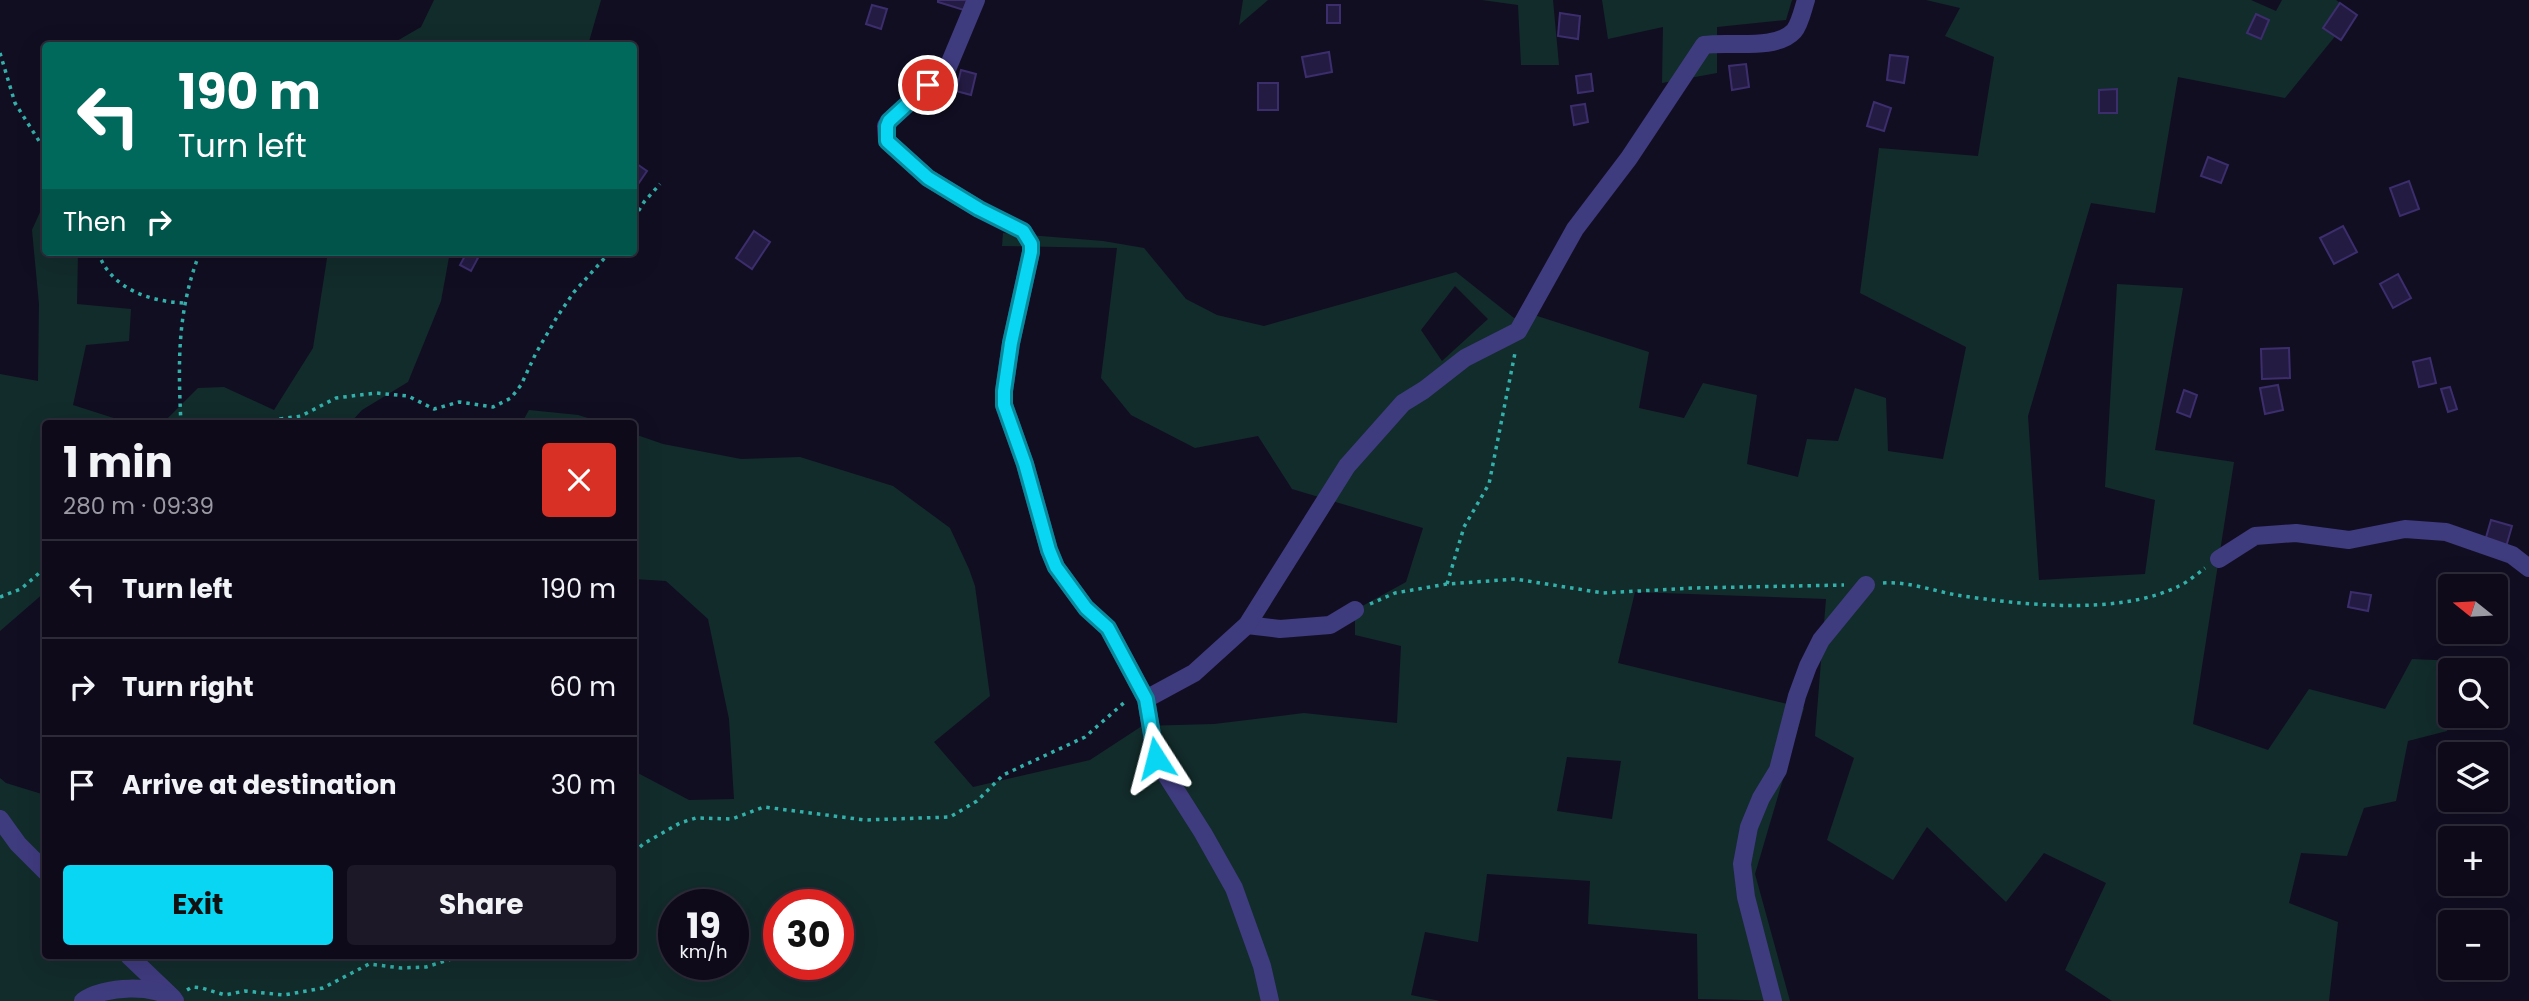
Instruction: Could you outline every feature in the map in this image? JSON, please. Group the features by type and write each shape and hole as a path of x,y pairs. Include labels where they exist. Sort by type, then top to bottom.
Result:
{"street":[{"path":"976,0 948,67 889,121 887,141 928,178 979,209 1023,231 1031,244 1011,343 1004,405 1025,464 1049,550 1056,567 1086,608 1108,628 1143,693 1156,758 1234,888 1262,966 1270,1001"},
{"path":"1143,693 1195,673 1247,625 1347,466 1403,403 1465,358 1518,331 1575,229 1629,158 1704,45 1721,42 1752,44 1779,40 1794,31 1805,0"},
{"path":"2219,559 2255,536 2296,533 2348,540 2405,529 2446,532 2512,555 2529,568"},
{"path":"1773,1001 1746,897 1742,864 1749,827 1761,798 1778,770 1797,696 1808,666 1821,640 1866,585"},
{"path":"1247,625 1280,629 1330,625 1355,610"},
{"path":"0,818 18,844 42,868"},
{"path":"132,959 174,999"},
{"path":"83,1001 104,991 128,989 152,990 174,999"}],"path":[{"path":"0,53 15,103 42,146"},
{"path":"637,213 660,184"},
{"path":"99,256 103,267 138,295 158,302 183,303"},
{"path":"181,420 179,346 183,303 199,256"},
{"path":"279,420 301,416 335,398 376,393 408,396 434,409 459,402 493,407 511,398 522,385 557,317 574,292 607,256"},
{"path":"1447,584 1464,527 1489,484 1513,374 1518,331"},
{"path":"1355,610 1395,593 1447,584 1515,579 1603,593 1896,582 2026,605 2090,604 2138,600 2178,586 2219,559"},
{"path":"0,597 21,589 42,571"},
{"path":"637,851 680,823 695,818 732,819 764,807 865,820 950,817 977,801 1003,775 1085,737 1143,693"},
{"path":"174,999 192,988 225,995 246,992 284,995 323,988 369,964 401,968 426,967 451,959"}],"green space":[{"path":"434,0 601,0 589,42 395,42 421,27"},
{"path":"1243,0 1268,0 1239,25"},
{"path":"1482,0 1553,0 1559,65 1521,65 1518,5"},
{"path":"1602,0 1792,0 1786,20 1717,27 1717,73 1662,83 1663,27 1608,39"},
{"path":"1926,0 2251,0 2276,11 2282,0 2336,0 2354,13 2285,98 2178,77 2155,213 2091,203 2028,416 2039,580 2145,574 2155,500 2105,487 2117,284 2183,288 2155,450 2234,462 2193,724 2268,750 2309,689 2385,709 2412,659 2438,660 2438,728 2447,728 2447,731 2408,741 2396,801 2364,808 2347,856 2301,853 2289,903 2338,922 2329,1001 2112,1001 2065,970 2106,883 2044,853 2006,902 1927,827 1893,880 1827,840 1854,758 1815,736 1826,599 1635,592 1618,663 1804,708 1755,874 1790,1001 1698,999 1697,934 1588,924 1590,881 1487,874 1478,942 1425,932 1411,995 1440,1001 0,1001 0,778 6,783 42,794 42,959 637,959 637,773 689,800 734,799 729,719 708,619 666,581 637,579 637,435 663,444 741,459 800,457 893,486 950,528 975,586 990,696 934,742 973,787 1090,760 1142,726 1214,724 1304,713 1397,723 1401,646 1355,635 1355,610 1406,582 1423,528 1292,489 1258,436 1195,448 1131,415 1101,378 1117,248 1002,246 1003,233 1103,241 1144,248 1186,299 1217,315 1264,326 1456,272 1514,318 1528,313 1649,352 1639,408 1684,418 1703,383 1757,395 1747,464 1798,477 1807,439 1838,441 1855,388 1886,398 1888,451 1943,459 1966,347 1860,293 1879,148 1978,156 1994,57 1945,36 1960,8","holes":["1455,286 1488,319 1442,361 1421,330","1567,757 1621,761 1612,819 1557,811"]},
{"path":"42,208 42,256 78,256 77,304 131,309 129,341 86,345 73,405 120,420 42,420 42,595 0,631 0,374 38,381 39,304 32,230"},
{"path":"327,256 449,256 441,301 408,382 362,410 353,420 166,420 198,388 224,387 274,410 313,348"},
{"path":"529,410 578,415 594,420 524,420"}],"building":[{"path":"938,0 967,0 964,10"},
{"path":"2340,3 2357,15 2341,40 2323,28"},
{"path":"872,5 887,9 881,29 866,24"},
{"path":"1327,5 1340,5 1340,23 1327,23"},
{"path":"1560,13 1580,16 1578,39 1558,36"},
{"path":"2256,14 2269,20 2261,39 2247,33"},
{"path":"1329,52 1332,72 1306,77 1302,57"},
{"path":"1890,55 1908,57 1904,83 1887,80"},
{"path":"1746,64 1749,87 1732,90 1729,66"},
{"path":"961,70 976,74 971,95 956,91"},
{"path":"1591,74 1593,91 1578,93 1576,76"},
{"path":"1258,83 1278,83 1278,110 1258,110"},
{"path":"2117,89 2117,113 2099,113 2099,90"},
{"path":"1874,102 1891,108 1884,131 1867,126"},
{"path":"1585,104 1588,122 1574,125 1571,106"},
{"path":"2208,157 2228,165 2221,183 2201,176"},
{"path":"637,164 647,171 637,186"},
{"path":"2409,181 2419,209 2400,216 2390,188"},
{"path":"2343,226 2357,252 2334,264 2320,238"},
{"path":"754,231 770,242 752,269 736,258"},
{"path":"465,256 478,258 471,271 460,265"},
{"path":"2398,274 2411,298 2393,308 2380,284"},
{"path":"2289,348 2290,378 2262,379 2261,349"},
{"path":"2430,358 2436,383 2419,387 2413,362"},
{"path":"2278,385 2283,410 2265,414 2260,388"},
{"path":"2450,387 2457,409 2448,412 2441,389"},
{"path":"2184,390 2197,395 2190,417 2177,412"},
{"path":"2491,520 2512,526 2506,547 2485,541"},
{"path":"2351,592 2371,595 2368,611 2348,607"}],"route":[{"path":"928,85 889,121 887,141 928,178 979,209 1023,231 1031,244 1011,343 1004,405 1056,567 1086,608 1108,628 1146,699 1156,758"}]}
